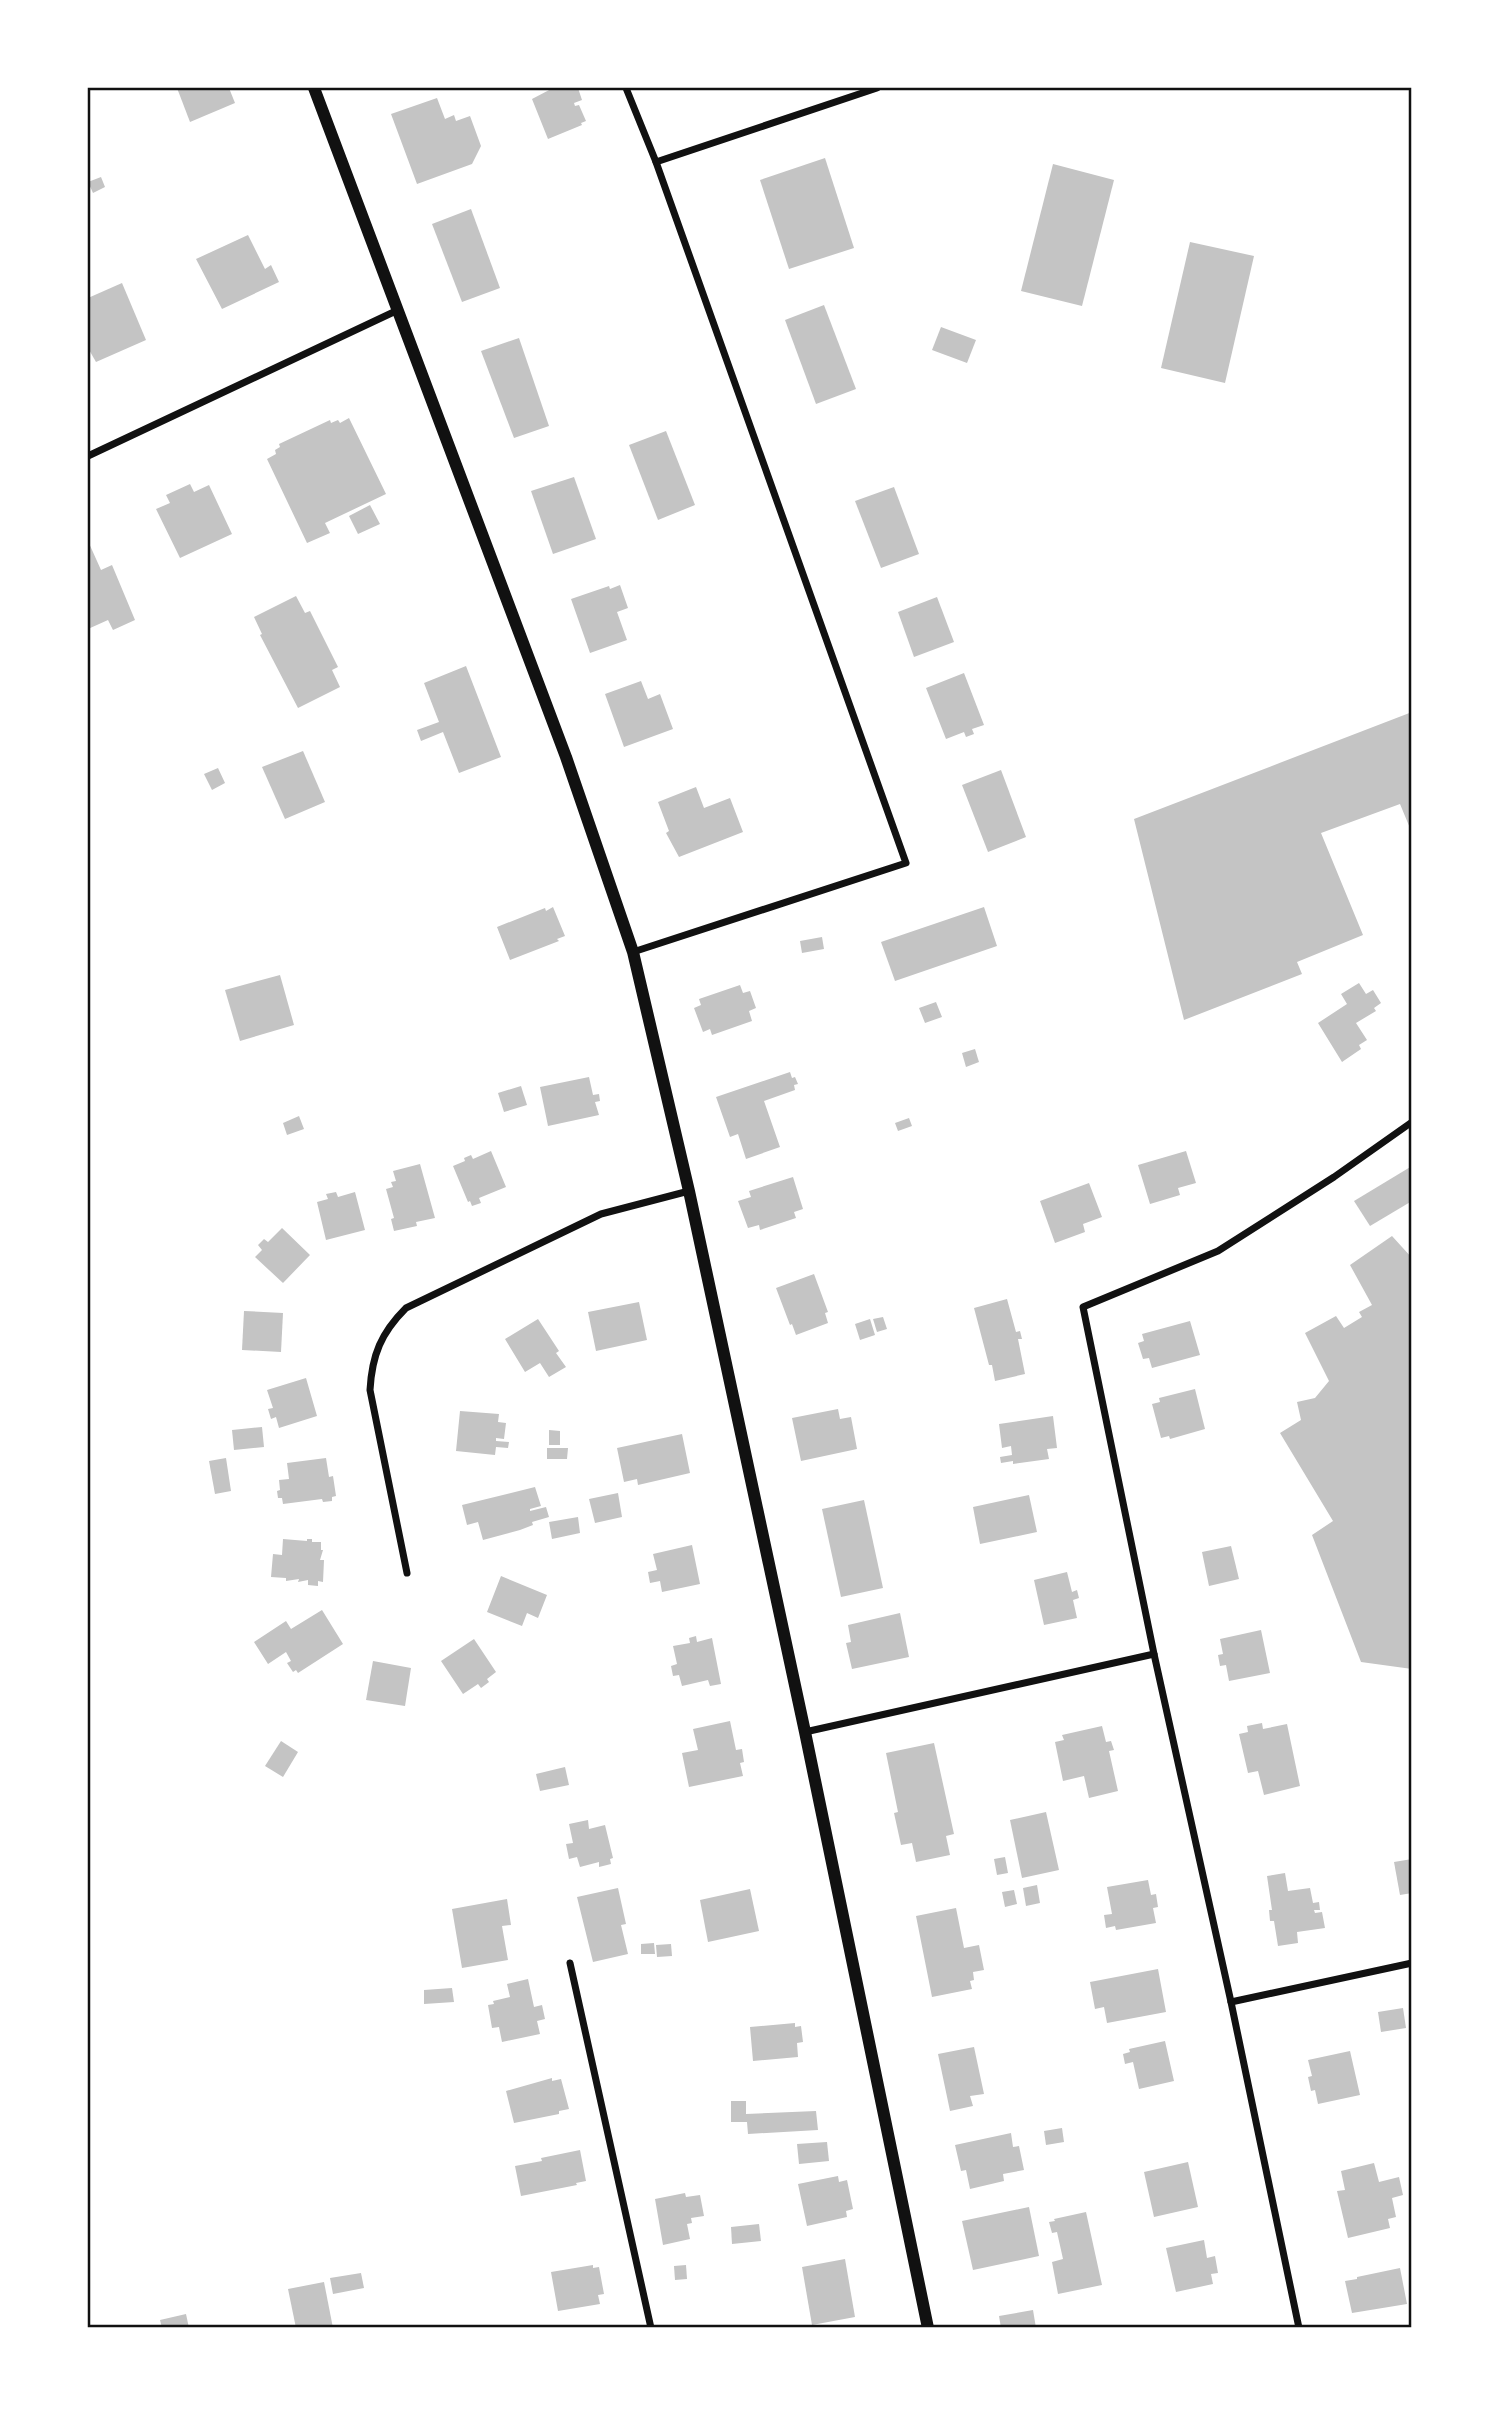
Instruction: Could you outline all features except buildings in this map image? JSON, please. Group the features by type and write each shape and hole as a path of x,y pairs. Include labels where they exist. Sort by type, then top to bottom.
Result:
{"street":[{"path":"314,88 566,757 634,952 689,1191 805,1732 928,2328"},
{"path":"626,88 656,162 906,863 634,952"},
{"path":"656,162 877,88"},
{"path":"88,456 399,310"},
{"path":"1298,2328 1083,1307 1218,1251 1334,1177 1412,1122"},
{"path":"407,1573 370,1390 371,1367 391,1322 406,1308 601,1214 689,1191"},
{"path":"805,1732 1154,1654"},
{"path":"570,1963 651,2328"},
{"path":"1231,2002 1412,1963"}]}
